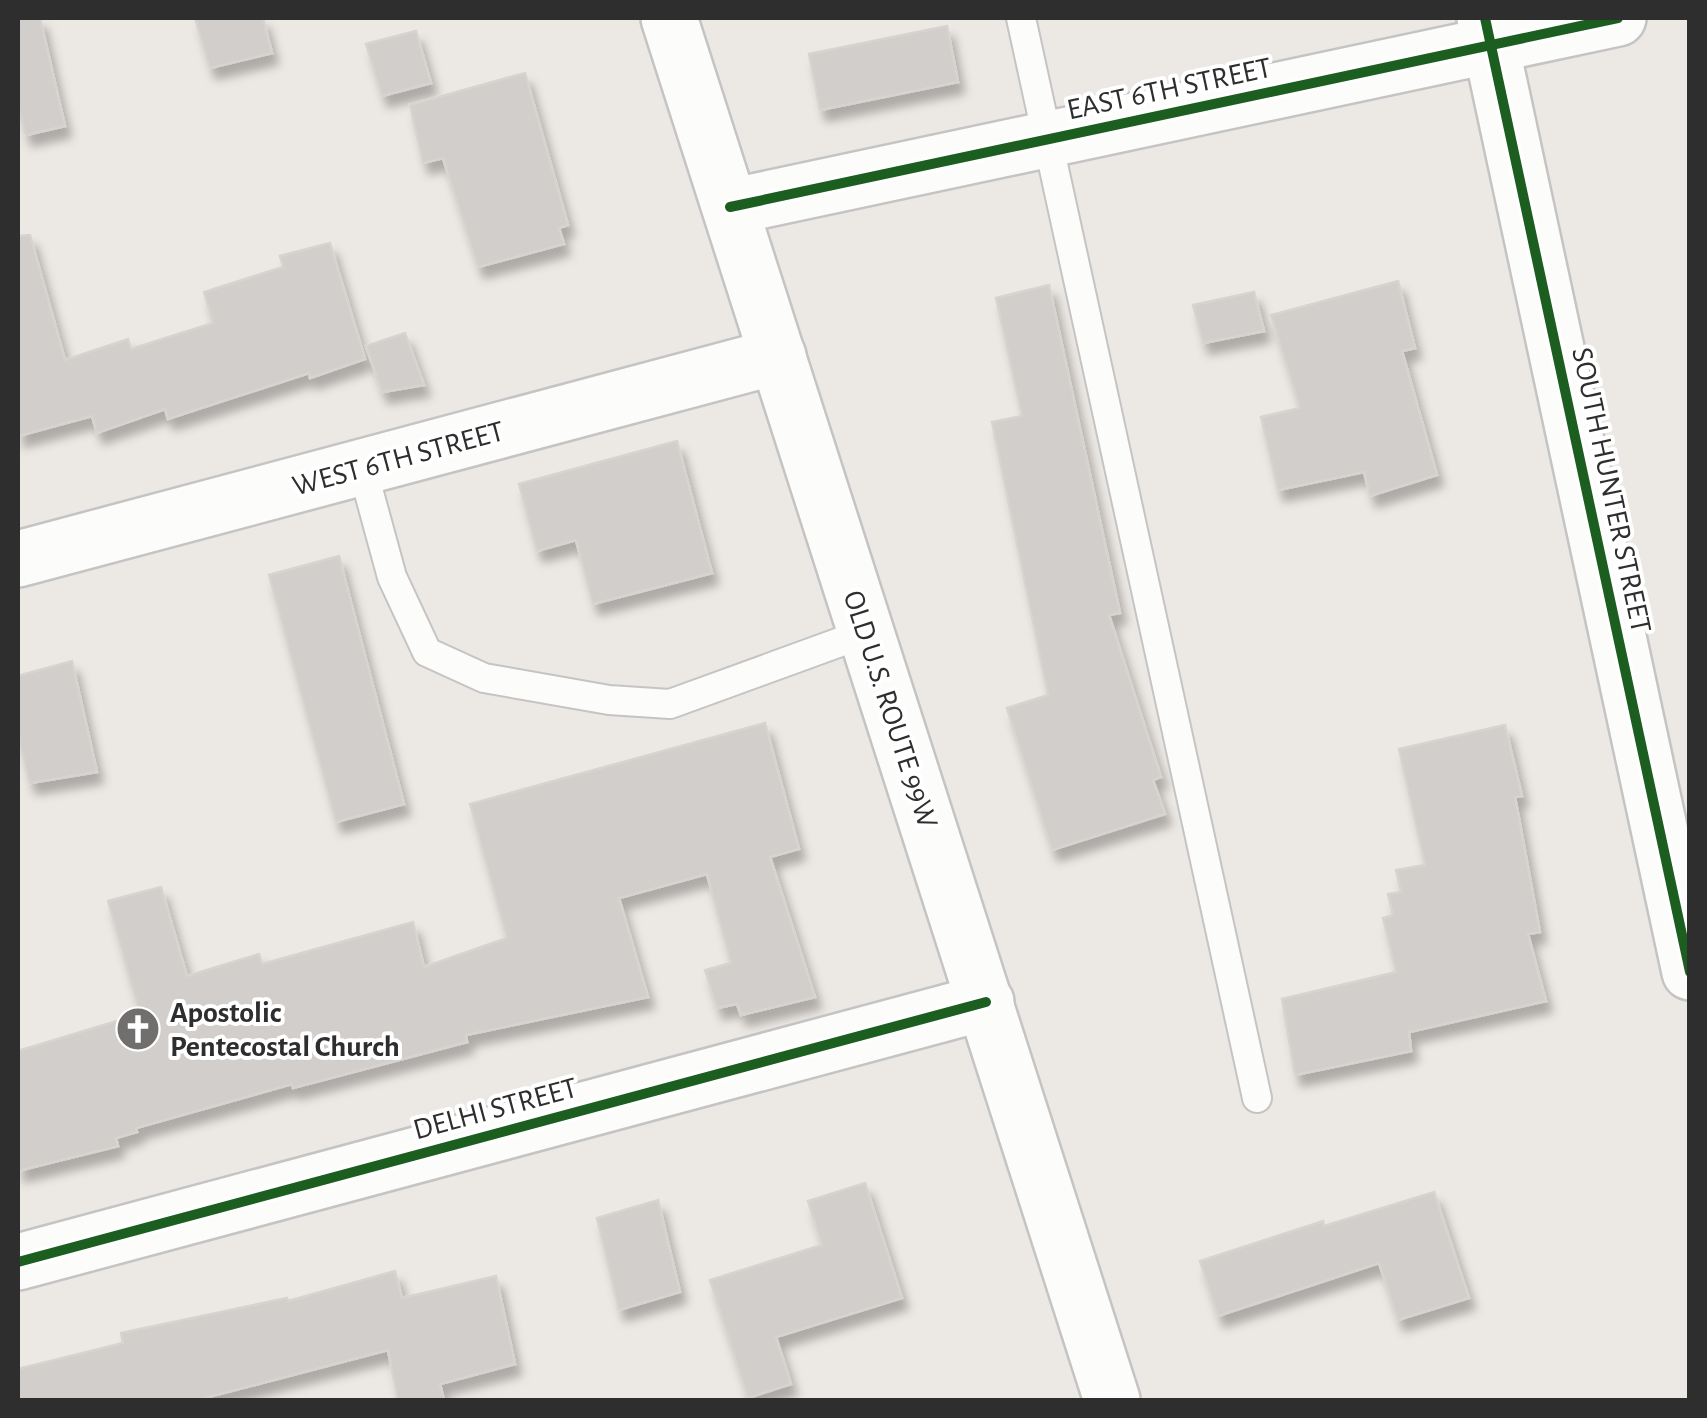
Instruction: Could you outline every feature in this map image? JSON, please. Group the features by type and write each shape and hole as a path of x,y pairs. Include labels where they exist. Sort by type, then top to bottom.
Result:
{"street":[{"name":"OLD U.S. ROUTE 99W","path":"669,18 1112,1400"},
{"name":"EAST 6TH STREET","path":"730,207 1047,140 1488,31 1618,18"},
{"name":"SOUTH HUNTER STREET","path":"1488,31 1690,972"},
{"name":"WEST 6TH STREET","path":"18,559 778,356"},
{"name":"DELHI STREET","path":"18,1262 986,1002"}],"lane":[{"path":"1020,18 1257,1098"},
{"path":"362,467 392,577 426,652 484,678 609,700 670,704 866,633"}],"building":[{"path":"18,18 40,18 65,126 26,135 18,107"},
{"path":"195,18 263,18 272,53 210,68"},
{"path":"947,26 958,82 820,110 809,54"},
{"path":"416,31 431,83 382,96 366,44"},
{"path":"525,73 568,225 559,228 564,244 478,267 443,158 423,163 410,105"},
{"path":"30,235 65,360 128,339 131,349 213,323 204,292 283,267 280,256 330,243 365,359 168,419 165,409 97,433 92,416 18,436 18,236"},
{"path":"1398,281 1415,348 1402,351 1437,475 1370,496 1364,472 1278,490 1261,417 1300,408 1271,315"},
{"path":"1049,285 1120,613 1109,615 1161,777 1153,780 1165,814 1052,850 1007,708 1048,695 992,422 1022,416 996,298"},
{"path":"1254,292 1264,331 1203,343 1193,305"},
{"path":"405,333 424,385 382,392 366,346"},
{"path":"677,441 712,573 593,604 576,540 537,551 519,484"},
{"path":"339,556 404,804 336,822 269,575"},
{"path":"72,661 97,772 30,783 18,735 18,676"},
{"path":"765,723 799,849 770,857 815,997 741,1015 737,1004 717,1008 705,970 731,963 707,874 619,898 648,997 466,1035 467,1042 293,1088 292,1084 136,1128 137,1132 116,1138 118,1146 18,1171 18,1051 140,1014 108,901 161,887 187,976 259,954 262,964 413,922 424,967 507,938 470,804"},
{"path":"1505,725 1522,796 1515,797 1540,932 1528,934 1546,1001 1409,1032 1411,1051 1295,1075 1282,999 1396,972 1383,918 1393,915 1388,894 1401,892 1396,870 1425,865 1399,749"},
{"path":"865,1183 902,1298 776,1337 791,1384 748,1398 710,1280 822,1245 808,1201"},
{"path":"1434,1192 1469,1298 1398,1320 1379,1263 1218,1316 1200,1261 1323,1221 1324,1226"},
{"path":"658,1200 680,1292 619,1310 597,1218"},
{"path":"395,1271 402,1298 496,1276 515,1364 440,1384 444,1400 398,1400 388,1350 197,1400 18,1400 18,1369 123,1343 121,1333 287,1298 288,1301"}],"cycle path":[{"path":"1485,18 1690,972"},
{"path":"730,207 1618,18"},
{"path":"18,1262 986,1002"}],"place":[{"name":"Apostolic Pentecostal Church","path":"138,1029"}]}
